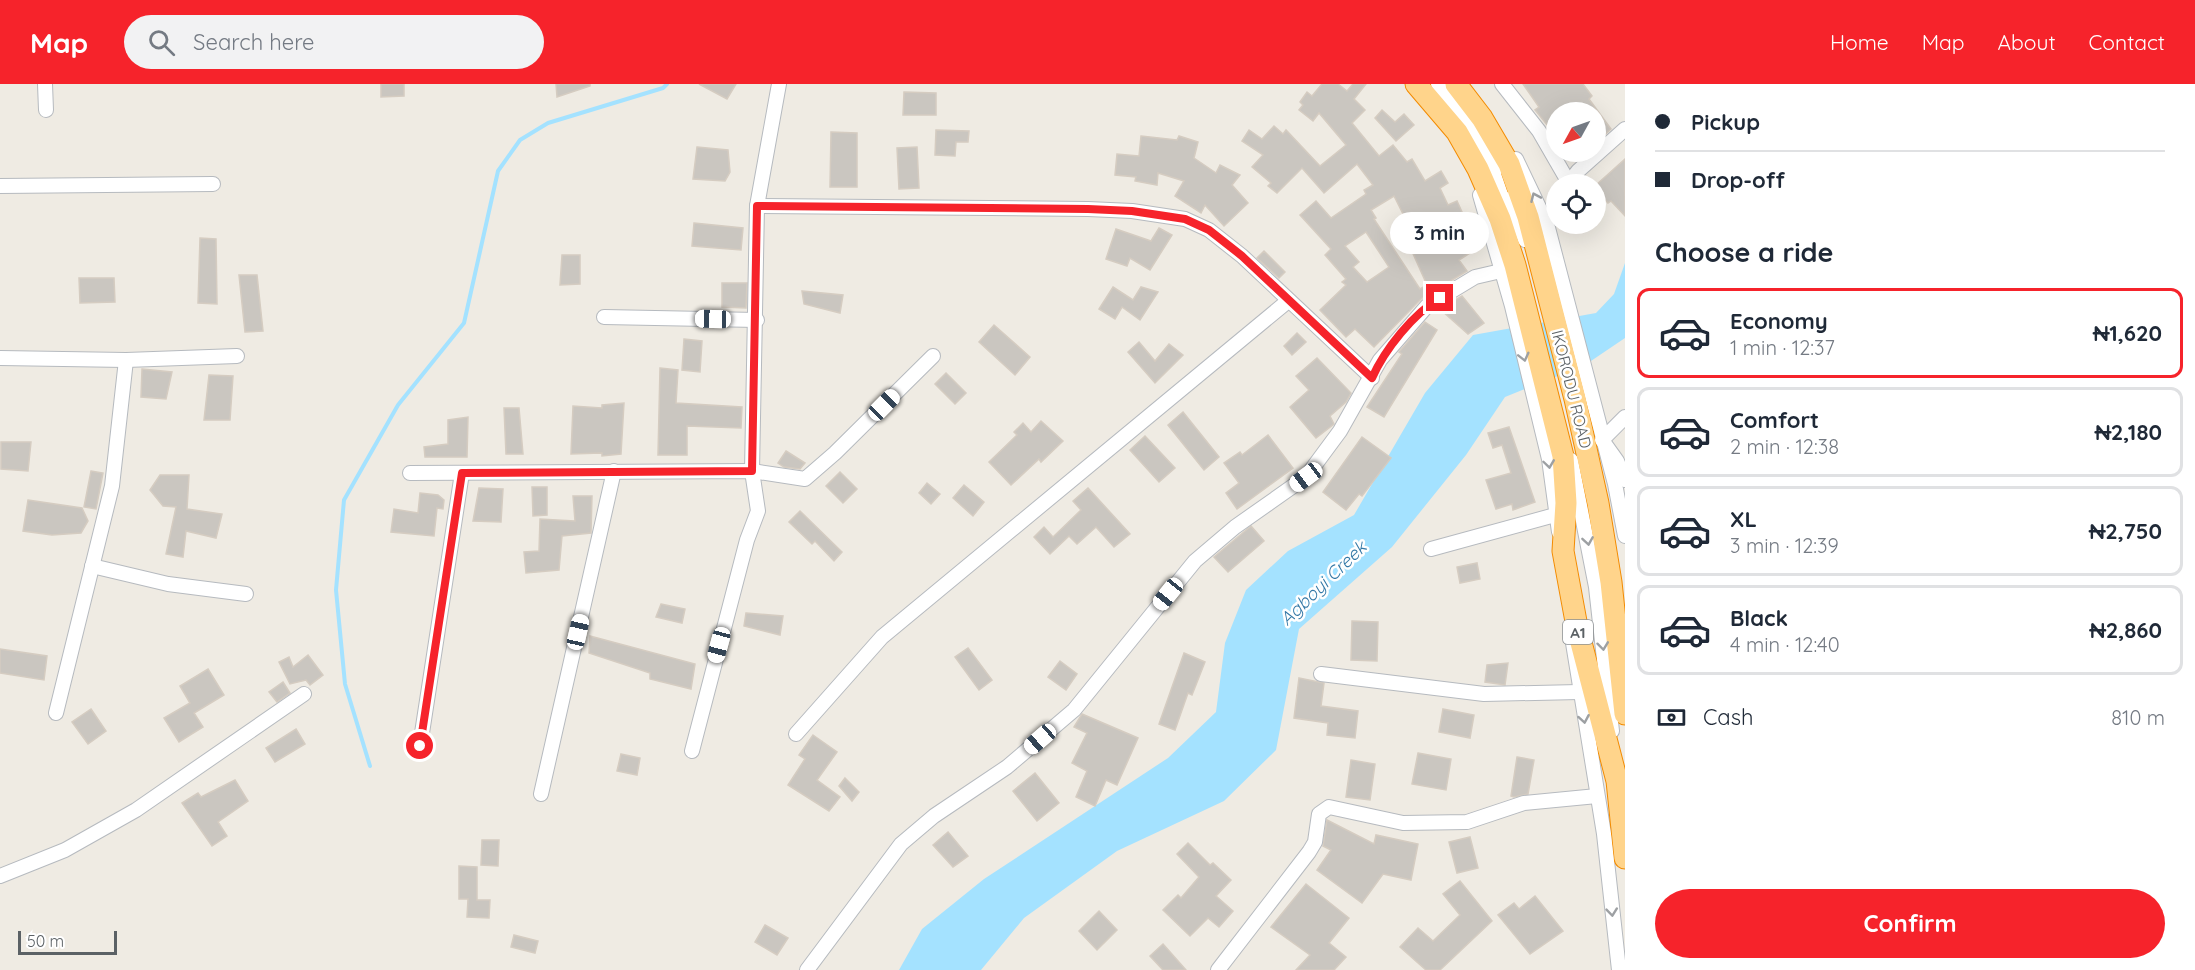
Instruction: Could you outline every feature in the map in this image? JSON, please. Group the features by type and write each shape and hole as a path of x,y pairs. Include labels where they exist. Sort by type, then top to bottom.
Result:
{"highway":[{"name":"IKORODU ROAD","path":"1416,84 1434,92 1478,169 1537,300"},
{"name":"IKORODU ROAD","path":"1456,84 1482,118 1509,164 1528,217 1537,300 1563,401 1596,493 1611,582 1625,714"},
{"name":"IKORODU ROAD","path":"1563,401 1566,503 1563,551 1577,627 1617,781 1625,858"},
{"path":"1611,582 1625,612"}],"street":[{"path":"45,84 46,110"},
{"path":"692,751 747,540 758,511 752,471 757,320 757,206 779,84"},
{"name":"IKORODU ROAD","path":"1464,84 1511,150 1546,222"},
{"path":"1503,84 1539,131 1563,174"},
{"path":"1434,92 1456,106 1491,163 1525,239 1537,300"},
{"name":"IKORODU ROAD","path":"1434,92 1475,179 1501,271 1537,300"},
{"path":"1578,174 1625,129"},
{"path":"0,186 213,184"},
{"path":"757,206 1088,209 1132,211 1185,219 1209,230 1242,256 1372,378"},
{"name":"IKORODU ROAD","path":"1546,232 1537,300 1563,401 1549,459 1555,515 1563,551 1579,692 1597,796 1619,970"},
{"path":"807,970 901,844 934,816 1007,767 1074,710 1195,561 1235,527 1306,477 1340,431 1372,378 1380,360 1427,306 1475,277 1501,271"},
{"path":"796,734 882,637 1288,301"},
{"path":"604,317 757,320"},
{"path":"0,358 126,360 237,356"},
{"path":"410,472 752,471 805,479 835,453 933,356"},
{"path":"56,713 112,486 126,360"},
{"path":"1563,401 1596,587 1617,781"},
{"name":"IKORODU ROAD","path":"1563,401 1602,440 1625,536"},
{"path":"1625,417 1602,440 1617,461 1625,480"},
{"path":"540,794 614,471"},
{"path":"420,746 462,473"},
{"path":"1431,549 1555,515"},
{"path":"92,566 168,584 246,594"},
{"path":"1321,674 1484,694 1579,692"},
{"path":"0,876 65,850 136,810 304,694"},
{"path":"1218,970 1309,852 1315,842 1319,814 1329,807 1403,823 1467,822 1524,803 1597,796"}],"water":[{"name":"Agboyi Creek","path":"1625,263 1625,338 1585,365 1505,397 1466,455 1392,547 1299,629 1276,750 1224,801 1117,851 1024,918 981,970 899,970 922,929 984,879 1168,758 1216,712 1225,643 1246,590 1288,551 1354,515 1425,393 1473,335 1596,313 1614,294"}],"building":[{"path":"381,84 404,84 404,96 381,97"},
{"path":"556,84 590,84 590,86 557,97"},
{"path":"699,84 736,84 727,99"},
{"path":"1322,84 1338,84 1347,91 1353,84 1366,84 1354,99 1365,110 1352,123 1379,156 1393,145 1407,162 1412,159 1425,181 1441,171 1448,183 1440,188 1448,205 1457,201 1467,223 1461,226 1467,238 1462,240 1470,253 1459,260 1467,271 1422,298 1374,347 1355,329 1346,337 1320,310 1346,285 1342,282 1346,279 1325,255 1331,249 1300,215 1316,201 1331,218 1366,194 1364,190 1373,185 1357,164 1324,193 1302,168 1277,193 1268,186 1271,183 1252,167 1263,155 1242,141 1249,130 1262,139 1274,126 1283,134 1286,130 1320,166 1346,145 1319,113 1313,121 1299,110 1303,105 1300,102 1307,92 1312,96","holes":["1394,196 1409,226 1402,229 1427,285 1420,289 1374,219 1376,218 1371,210","1366,232 1389,267 1367,282 1353,267 1359,262 1345,246"]},
{"path":"1523,84 1583,84 1592,96 1589,99 1591,102 1546,102 1546,124 1535,110 1539,107"},
{"path":"904,92 936,93 936,115 903,115"},
{"path":"1382,110 1395,122 1404,114 1414,125 1396,141 1375,118"},
{"path":"1606,122 1611,129 1606,134"},
{"path":"936,130 969,131 968,142 956,142 955,156 935,155"},
{"path":"831,132 857,133 857,187 830,187"},
{"path":"1141,136 1177,140 1179,136 1198,142 1194,158 1216,173 1220,165 1240,175 1232,185 1248,203 1224,226 1205,205 1201,213 1175,196 1184,181 1158,173 1157,185 1135,181 1136,177 1115,175 1117,154 1139,156"},
{"path":"697,147 728,150 730,172 725,181 693,179"},
{"path":"917,147 919,188 899,189 897,148"},
{"path":"1625,159 1625,216 1611,201 1608,203 1606,201 1606,176"},
{"path":"694,223 743,228 741,250 692,246"},
{"path":"1159,228 1172,235 1150,270 1130,258 1127,266 1106,259 1116,229 1151,241"},
{"path":"200,238 216,239 217,304 198,303"},
{"path":"1264,251 1285,272 1279,278 1257,258"},
{"path":"562,255 580,255 580,284 560,285"},
{"path":"239,275 257,275 263,331 245,332"},
{"path":"79,278 114,278 115,302 80,303"},
{"path":"722,283 747,283 746,308 722,307"},
{"path":"1113,287 1133,300 1141,287 1158,292 1140,320 1122,307 1115,319 1099,309"},
{"path":"802,291 843,295 840,313 804,304"},
{"path":"1462,296 1484,323 1468,334 1440,309"},
{"path":"1425,322 1437,330 1384,417 1367,407 1402,354 1399,352"},
{"path":"994,325 1030,357 1015,375 979,342"},
{"path":"1297,333 1306,342 1292,355 1284,346"},
{"path":"684,339 702,341 700,372 682,370"},
{"path":"1139,342 1155,361 1169,344 1183,355 1155,383 1128,352"},
{"path":"1317,358 1351,393 1346,402 1330,416 1334,424 1316,438 1290,407 1309,390 1296,376"},
{"path":"660,368 678,370 676,403 742,407 741,428 687,426 687,455 658,455"},
{"path":"142,369 172,372 166,399 141,397"},
{"path":"946,373 966,393 955,404 935,384"},
{"path":"209,375 233,376 230,420 204,420"},
{"path":"624,403 621,454 602,456 602,453 571,454 573,406 602,408 602,405"},
{"path":"504,408 519,408 523,454 506,454"},
{"path":"1183,412 1219,457 1204,470 1168,425"},
{"path":"468,417 467,457 425,457 424,447 448,444 448,420"},
{"path":"1041,421 1063,441 1041,462 1039,459 1011,485 989,462 1017,435 1014,432 1023,423 1031,432"},
{"path":"1509,427 1535,502 1513,510 1512,504 1496,509 1486,480 1511,473 1502,445 1493,448 1488,433"},
{"path":"1268,435 1293,468 1237,509 1226,493 1239,483 1224,463 1240,452 1242,455"},
{"path":"1145,436 1175,468 1159,482 1130,450"},
{"path":"1362,437 1391,458 1362,496 1359,494 1346,510 1323,492"},
{"path":"1,442 31,442 28,471 1,469"},
{"path":"786,451 805,463 800,469 784,467 778,463"},
{"path":"91,471 103,473 96,509 84,507"},
{"path":"840,472 857,489 843,503 826,486"},
{"path":"160,475 189,475 187,509 222,514 216,538 186,531 183,557 166,554 176,507 163,506 150,490"},
{"path":"927,483 940,494 931,504 919,493"},
{"path":"964,485 984,502 973,516 953,498"},
{"path":"532,487 547,487 547,515 533,516"},
{"path":"479,488 503,489 501,522 473,521"},
{"path":"1088,488 1130,534 1114,547 1096,527 1077,544 1069,536 1050,554 1034,537 1044,527 1053,537 1081,510 1073,501"},
{"path":"420,493 438,495 444,500 443,509 437,508 434,536 391,532 394,509 418,513"},
{"path":"573,496 592,496 591,533 562,536 559,570 526,573 524,552 539,551 540,519 575,521"},
{"path":"28,500 82,508 88,521 81,533 52,535 23,531"},
{"path":"800,511 842,552 834,561 815,541 812,544 789,522"},
{"path":"1251,526 1264,541 1228,572 1214,557"},
{"path":"1477,563 1480,579 1460,583 1457,567"},
{"path":"661,604 685,609 682,623 656,617"},
{"path":"746,613 783,616 780,635 744,626"},
{"path":"1352,621 1378,622 1377,661 1351,660"},
{"path":"590,636 695,664 691,689 650,679 650,673 589,653"},
{"path":"968,648 992,680 979,690 955,657"},
{"path":"0,649 47,656 44,680 0,673"},
{"path":"1184,653 1205,662 1192,695 1188,693 1175,730 1159,724"},
{"path":"308,655 323,675 310,685 306,680 290,684 279,662 289,657 293,667"},
{"path":"1060,661 1077,674 1066,690 1048,677"},
{"path":"1508,663 1505,685 1485,682 1487,665"},
{"path":"208,669 224,695 194,713 203,727 179,742 164,718 190,703 180,686"},
{"path":"1299,678 1324,683 1321,706 1358,711 1355,738 1327,735 1328,723 1294,718"},
{"path":"283,682 290,693 277,702 269,692"},
{"path":"91,709 106,731 88,744 72,722"},
{"path":"1443,709 1474,715 1470,738 1439,732"},
{"path":"1082,714 1138,738 1117,785 1106,780 1095,806 1076,797 1087,771 1072,763 1087,733 1074,727"},
{"path":"296,729 305,744 275,762 266,748"},
{"path":"813,735 837,752 817,780 840,797 829,811 788,785 805,759 799,755"},
{"path":"1418,753 1451,759 1446,790 1412,784"},
{"path":"621,754 640,758 637,775 617,771"},
{"path":"1517,757 1534,760 1528,794 1514,797 1511,796"},
{"path":"1351,760 1375,764 1370,800 1346,797"},
{"path":"1035,773 1059,803 1037,821 1013,791"},
{"path":"845,778 859,792 852,801 839,786"},
{"path":"235,780 248,801 218,822 227,836 212,846 182,803 198,793 201,797"},
{"path":"1327,820 1374,844 1376,835 1418,844 1411,880 1383,874 1362,903 1317,870 1331,850 1323,846"},
{"path":"948,832 968,856 953,867 933,845"},
{"path":"1470,837 1478,868 1457,873 1449,842"},
{"path":"482,840 499,840 498,866 481,865"},
{"path":"1188,843 1210,865 1213,863 1231,880 1216,896 1233,911 1219,927 1208,918 1190,936 1163,910 1178,895 1181,898 1199,877 1177,854"},
{"path":"459,866 477,867 477,900 490,900 489,918 467,917 468,899 459,899"},
{"path":"1460,881 1492,921 1440,970 1426,970 1400,947 1418,928 1433,941 1460,915 1443,894"},
{"path":"1306,884 1349,918 1329,943 1346,957 1334,970 1296,970 1310,955 1271,927"},
{"path":"1535,896 1563,931 1530,954 1498,915 1514,903 1519,909"},
{"path":"1099,911 1117,930 1097,950 1079,931"},
{"path":"765,925 788,938 777,955 755,942"},
{"path":"514,935 538,941 535,953 511,947"},
{"path":"1163,944 1186,970 1163,970 1150,956"}],"waterway":[{"path":"370,766 345,684 336,590 344,500 398,405 464,323 498,171 520,140 548,123 663,88 667,84"}],"route":[{"path":"420,746 462,473 752,471 757,320 757,206 1088,209 1132,211 1185,219 1209,230 1242,256 1372,378 1380,360 1427,306 1440,298"}]}
